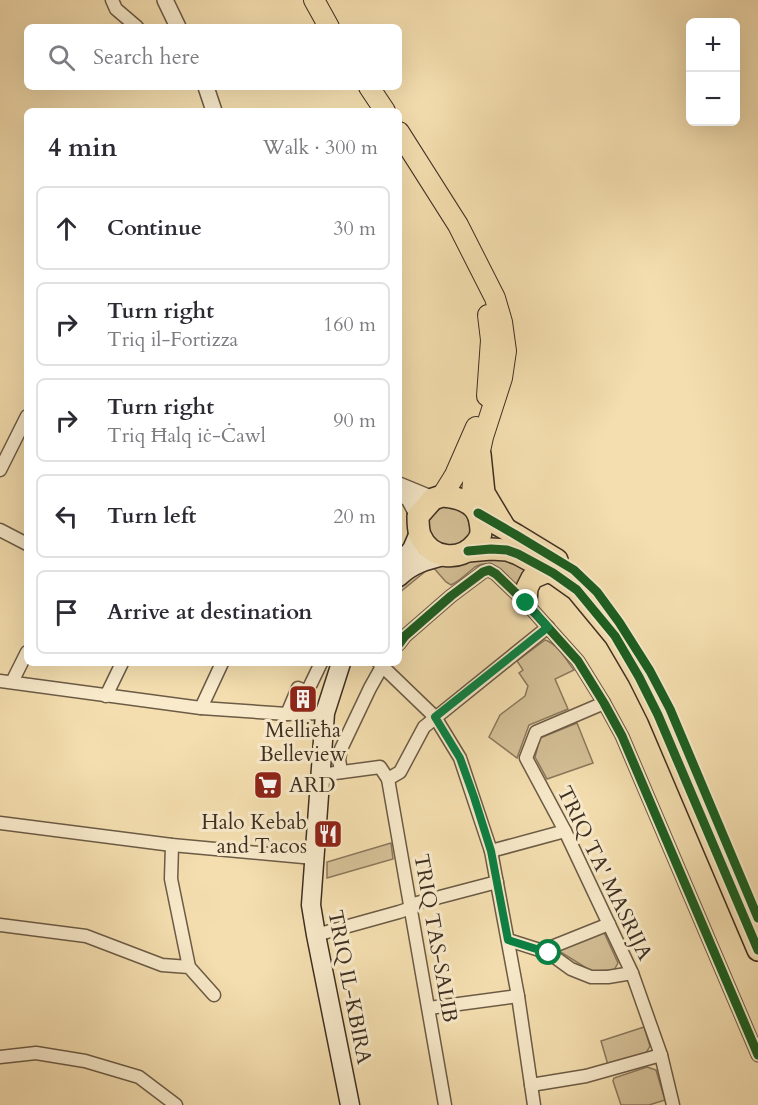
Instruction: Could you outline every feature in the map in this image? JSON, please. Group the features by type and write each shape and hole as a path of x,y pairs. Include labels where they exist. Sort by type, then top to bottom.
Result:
{"highway":[{"path":"480,454 484,493 506,529"},
{"path":"758,918 670,709 650,670 597,592 574,570 474,509 452,497 438,498 419,525 425,544 434,552 444,556 454,556 468,551 491,549 507,550 518,554 553,573 577,590 615,636 658,715 758,950"},
{"path":"468,551 482,533 474,509"},
{"path":"526,603 527,588 532,578 546,572 553,573"}],"main road":[{"path":"314,0 327,24"},
{"path":"371,90 384,108"},
{"path":"402,137 458,225 495,298 502,322 506,351 502,378 483,437 473,482 474,509"},
{"path":"438,498 455,475 473,436 488,393 491,340 479,269"},
{"path":"402,562 412,549 419,525"},
{"path":"402,574 417,563 444,556"},
{"name":"TRIQ IL-KBIRA","path":"340,666 325,714 311,905 315,935 351,1105"}],"street":[{"path":"112,0 116,9 134,24"},
{"path":"165,0 177,24"},
{"path":"207,90 213,108"},
{"path":"0,470 24,422"},
{"path":"402,486 438,498"},
{"path":"402,494 409,499 419,525"},
{"path":"0,530 24,542"},
{"path":"402,640 451,597 483,572 489,570 526,603 578,661 622,736 758,1055"},
{"path":"320,775 380,767 388,779 400,772 423,727 548,627"},
{"path":"24,656 6,681 201,708 287,714 325,714"},
{"path":"106,696 121,666"},
{"path":"201,708 221,666"},
{"path":"287,714 298,688 307,692 320,666"},
{"path":"340,772 341,749 381,666"},
{"path":"384,666 435,717 460,758 491,851 518,996 534,1105"},
{"name":"TRIQ TA' MASRIJA","path":"604,703 536,732 526,758 565,831 632,973 661,1055 673,1105"},
{"name":"TRIQ TAS-SALIB","path":"388,779 445,1105"},
{"path":"0,823 172,845 314,858"},
{"path":"491,851 565,831"},
{"path":"172,845 171,879 189,967 214,994"},
{"path":"315,935 411,908 417,903 496,882"},
{"path":"549,953 555,946 609,924"},
{"path":"0,925 86,936 162,965 189,967"},
{"path":"508,940 549,953 571,969 591,977 632,973"},
{"path":"429,1008 518,996"},
{"path":"0,1057 36,1053 85,1061 139,1077 176,1105"},
{"path":"531,1085 586,1076 661,1055"}],"shaded area":[{"path":"445,506 462,511 469,522 470,531 467,539 455,548 435,545 429,530 433,514"},
{"path":"493,554 524,560 535,567 535,570 525,577 522,591 500,570 488,564 475,567 451,585 432,566 402,591 402,579 426,564"},
{"path":"545,640 558,649 574,670 555,679 568,709 529,725 517,758 489,737 500,715 525,696 528,686 519,673 523,670 517,661"},
{"path":"577,723 593,763 547,779 535,757 540,738"},
{"path":"391,843 393,859 327,878 327,862"},
{"path":"602,928 618,963 614,970 591,971 559,951 569,942"},
{"path":"644,1027 650,1046 646,1053 608,1065 601,1041"},
{"path":"647,1067 656,1070 665,1100 649,1105 621,1105 614,1078"}],"cycle path":[{"path":"478,513 574,570 597,592 619,622 650,671 670,709 758,918"},
{"path":"468,551 507,550 553,573 577,590 615,636 658,715 758,950"},
{"path":"402,640 451,596 489,570 526,603 578,661 622,736 758,1055"}],"place":[{"name":"Mellieħa Belleview","path":"303,699"},
{"name":"ARD","path":"268,785"},
{"name":"Halo Kebab and Tacos","path":"328,834"}],"route":[{"path":"526,603 548,627 435,717 460,758 474,797 491,851 508,940 549,953"}]}
